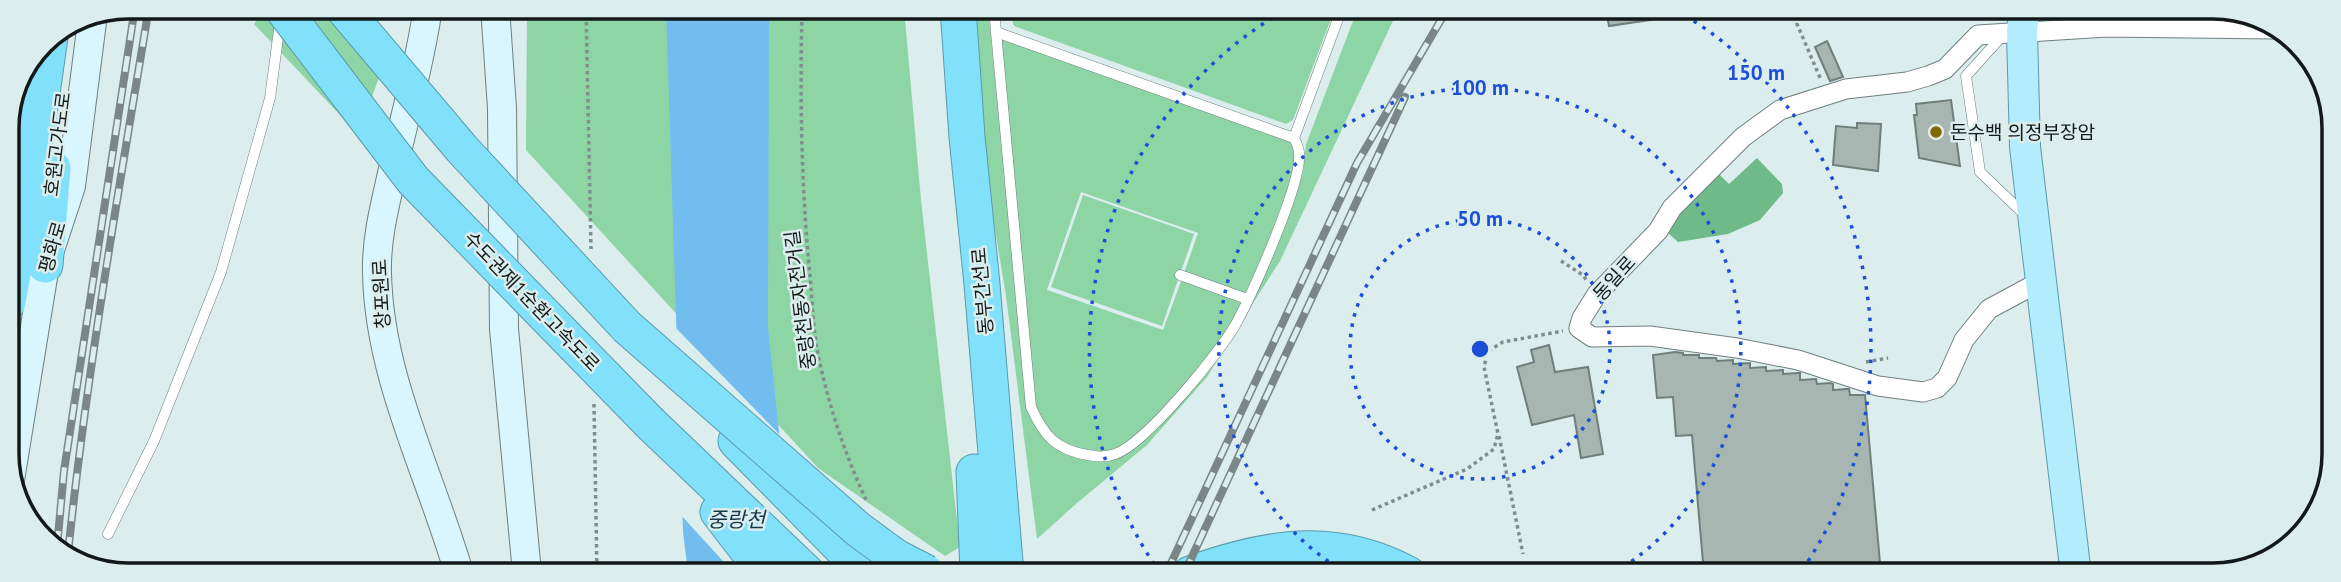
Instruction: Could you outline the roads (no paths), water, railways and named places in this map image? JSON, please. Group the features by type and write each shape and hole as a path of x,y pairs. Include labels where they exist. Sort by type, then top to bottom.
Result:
{"highway":[{"name":"수도권제1순환고속도로","path":"290,19 413,180 650,423 797,563"},
{"path":"352,19 461,149 627,327 856,563"},
{"name":"동부간선로","path":"937,19 940,90 965,335 977,563"},
{"name":"동부간선로","path":"959,19 1005,563"},
{"name":"호원고가도로","path":"45,265 51,180 70,37"},
{"name":"호원고가도로","path":"19,240 47,56"},
{"path":"627,327 850,523 908,563"},
{"path":"650,423 757,563"},
{"path":"1226,563 1258,553 1315,548 1349,552 1384,563"}],"main road":[{"path":"2025,27 2025,147 2075,563"}],"street":[{"name":"창포원로","path":"425,19 381,226 377,271 381,327 398,396 456,563"},
{"path":"496,19 502,108 504,330 525,563"},
{"name":"동일로","path":"2041,281 1989,309 1964,340 1948,378 1937,388 1923,392 1878,386 1798,360 1749,350 1650,336 1592,337 1579,328 1597,294 1658,231 1672,208 1743,137 1780,110 1846,89 1908,82 1928,76 1945,69 1978,35 2025,27 2107,27 2202,19 2249,26"},
{"name":"평화로","path":"19,425 45,265 71,186 91,26"}],"lane":[{"path":"108,534 154,441 221,272 270,98 280,19"},
{"path":"995,19 1031,407 1040,426 1055,444 1075,453 1095,456 1113,455 1124,450 1160,417 1202,372 1236,324 1270,250 1298,172 1299,153 1294,138 1338,19"},
{"path":"2025,27 1966,76 1980,172 2034,223"},
{"path":"996,32 1294,138"},
{"path":"1180,275 1247,299"}],"water":[{"name":"중랑천","path":"666,19 769,19 768,328 793,563 687,563 683,532"}],"railway":[{"path":"58,537 64,471 133,19"},
{"path":"69,545 94,348 147,19"},
{"path":"1171,563 1357,163 1441,19"},
{"path":"1189,563 1405,97"}],"place":[{"name":"돈수백 의정부장암","path":"1936,132"}]}
